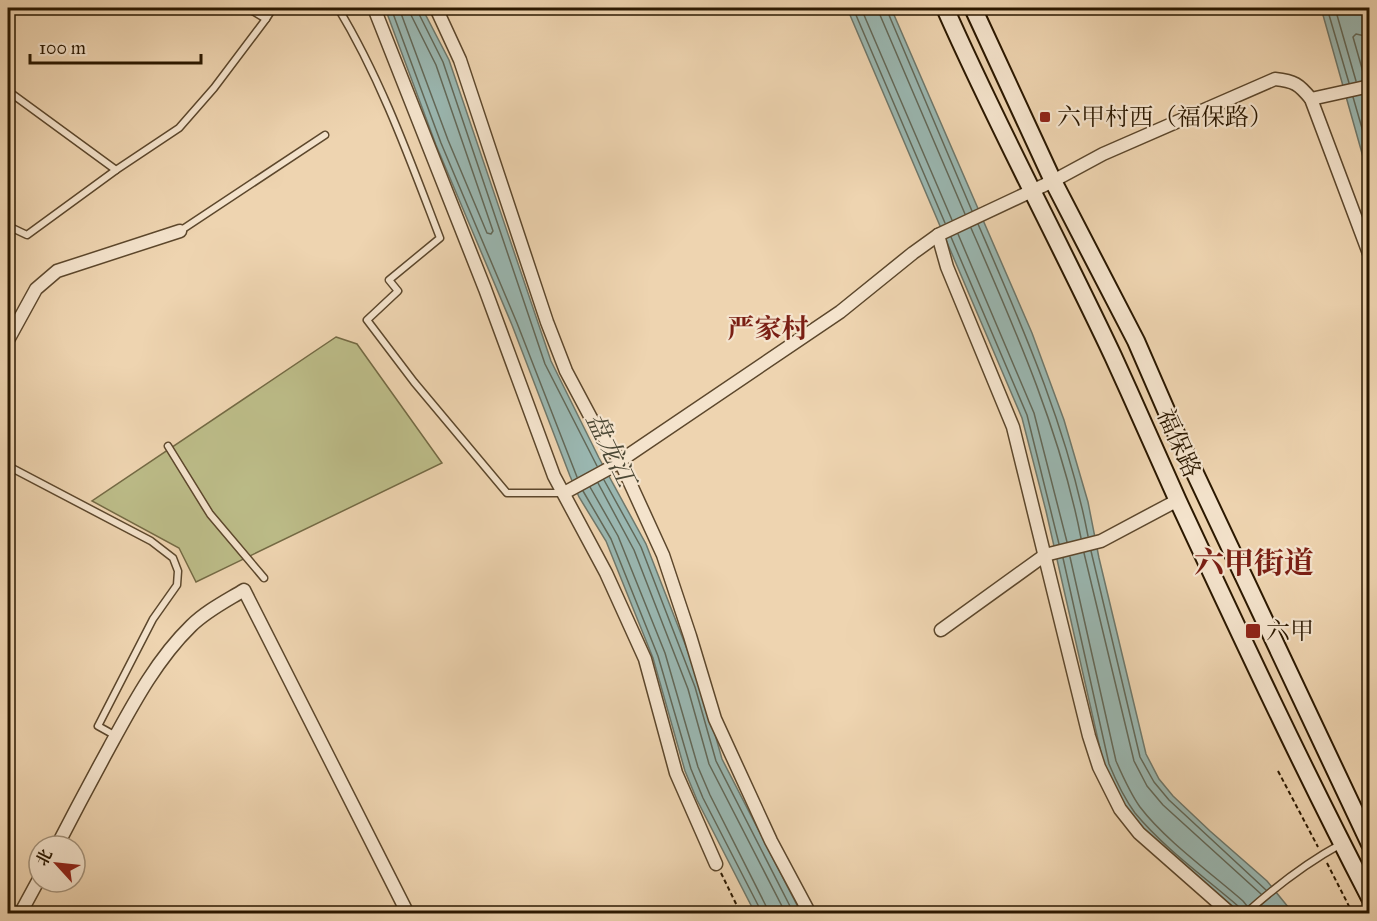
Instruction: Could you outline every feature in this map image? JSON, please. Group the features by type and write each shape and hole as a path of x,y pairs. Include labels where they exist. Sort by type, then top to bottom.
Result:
{"main road":[{"name":"福保路","path":"945,8 1030,191 1112,353 1178,500 1341,844 1370,898"},
{"name":"福保路","path":"973,8 1053,181 1136,341 1176,433 1370,844"}],"street":[{"path":"374,8 481,278 554,476 606,573 645,659 676,773 716,864"},
{"path":"436,8 460,60 547,322 566,371 591,418 620,461 663,555 715,718 771,841 810,914"},
{"path":"564,493 608,470 840,312 938,235 1053,181 1102,154 1275,79 1287,80 1300,85 1311,99 1370,256"},
{"path":"1311,99 1370,86"},
{"path":"8,340 36,289 57,271 180,231"},
{"path":"938,235 946,267 1013,427 1089,736 1099,767 1120,809 1139,833 1231,914"},
{"path":"941,630 1046,555 1101,541 1178,500"},
{"path":"63,834 129,711 174,645 209,612 244,590 408,914"},
{"path":"20,914 31,894"}],"lane":[{"path":"248,8 266,19"},
{"path":"8,226 27,235 116,170 179,128 214,88 273,8"},
{"path":"338,8 353,32 398,130 440,238 389,280 398,291 367,320 414,382 507,493 564,493"},
{"path":"8,92 116,170"},
{"path":"180,231 325,135"},
{"path":"168,446 210,514 264,578"},
{"path":"8,466 151,541 173,558 178,571 177,585 153,619 98,726 116,736"},
{"path":"1245,914 1277,885 1322,854 1341,844"}],"path":[{"path":"1278,771 1353,914"},
{"path":"716,864 741,914"}],"green space":[{"path":"336,337 357,344 442,463 196,582 179,548 92,501"}],"water":[{"path":"385,8 422,8 449,60 551,361 599,458 646,544 701,685 722,759 801,913 755,913 697,800 685,771 653,658 606,541 579,497 570,476 512,325 436,145"},
{"path":"847,8 891,8 1032,333 1064,420 1088,502 1099,558 1146,754 1159,779 1173,796 1267,881 1293,913 1236,913 1153,841 1129,815 1104,766 1046,511 1022,418"},
{"path":"1321,8 1365,8 1370,25 1369,178"}],"place":[{"name":"六甲村西（福保路）","path":"1045,117"},
{"name":"六甲","path":"1253,631"}],"district":[{"name":"严家村","path":"768,329"},
{"name":"六甲街道","path":"1254,563"}],"water label":[{"name":"盘龙江","path":"611,449"}]}
